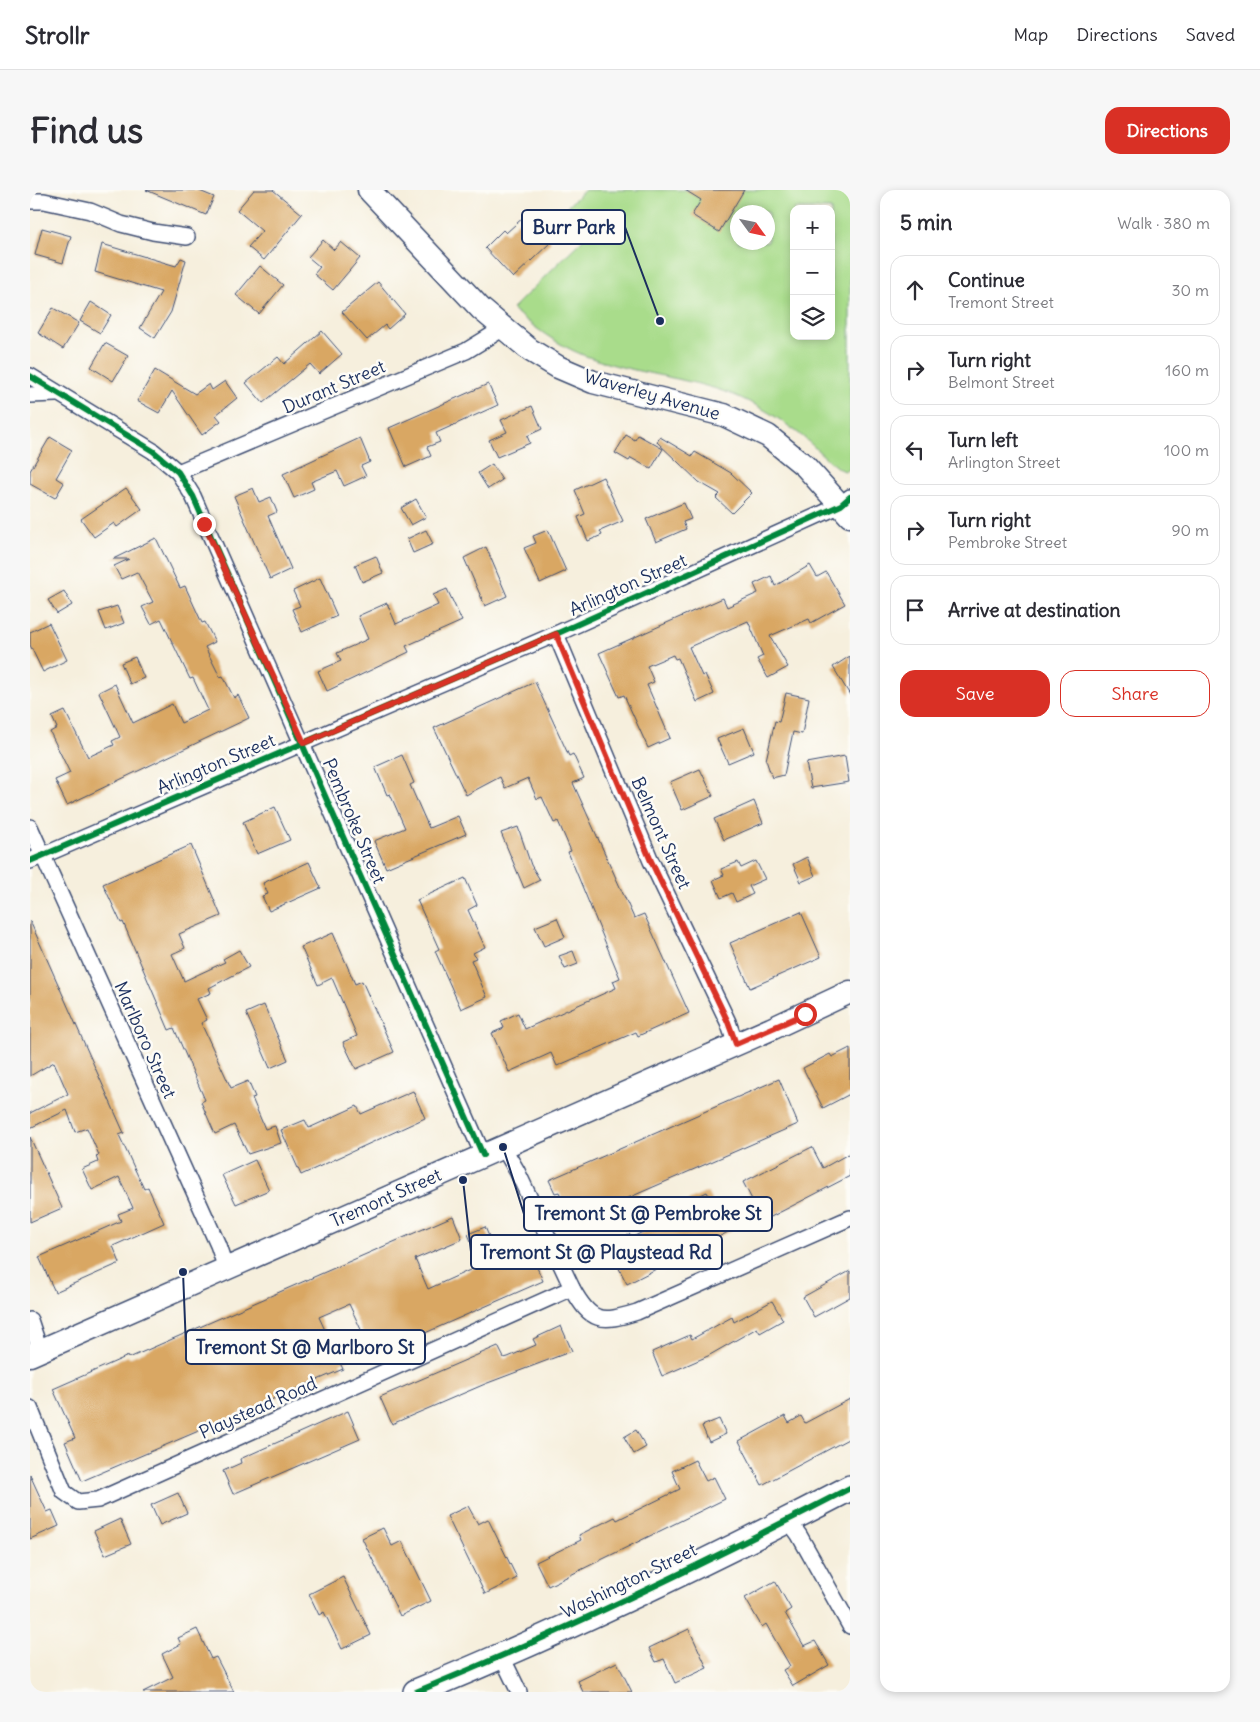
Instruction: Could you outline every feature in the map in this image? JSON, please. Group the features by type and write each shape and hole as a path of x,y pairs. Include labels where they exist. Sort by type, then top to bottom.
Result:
{"main road":[{"name":"Waverley Avenue","path":"369,190 502,329 530,350 558,367 593,382 724,415 768,436 805,466 847,506"},
{"name":"Tremont Street","path":"35,1352 736,1044 850,992"},
{"name":"Washington Street","path":"416,1692 502,1657 651,1589 850,1488"}],"street":[{"path":"30,201 44,201 81,209 144,230 187,237"},
{"name":"Durant Street","path":"178,472 466,351 502,329"},
{"name":"Pembroke Street","path":"30,376 56,394 153,451 178,472 192,496 493,1151"},
{"path":"30,395 56,394"},
{"name":"Arlington Street","path":"35,858 556,634 847,506"},
{"name":"Belmont Street","path":"556,634 651,861 728,1022 736,1044"},
{"name":"Marlboro Street","path":"30,827 35,858 218,1245 226,1269"},
{"path":"493,1151 517,1171 572,1288 582,1306 594,1317 614,1319 637,1312 850,1218"},
{"name":"Playstead Road","path":"30,1408 64,1492 78,1502 98,1500 572,1288"},
{"path":"30,1320 35,1352"},
{"path":"788,1520 799,1535 850,1626"},
{"path":"502,1657 519,1692"}],"green space":[{"path":"585,190 850,190 850,469 845,471 839,469 783,422 770,413 734,395 696,383 620,367 583,355 537,329 512,309 587,235 563,210"}],"building":[{"path":"146,190 197,190 214,197 206,215"},
{"path":"254,190 273,190 302,214 264,260 248,247 262,231 237,210"},
{"path":"685,190 744,190 735,205 730,205 730,214 719,232 692,215 701,200"},
{"path":"526,215 551,242 513,278 485,248 503,230 506,233"},
{"path":"42,228 71,236 63,263 35,255"},
{"path":"323,240 334,250 341,242 360,258 333,290 314,274 320,267 308,257"},
{"path":"102,244 176,266 181,258 186,260 171,312 155,338 140,328 161,292 95,272"},
{"path":"260,266 283,285 259,314 236,295"},
{"path":"378,282 405,314 388,329 385,325 367,340 342,312"},
{"path":"91,302 111,315 100,333 80,321"},
{"path":"53,308 79,323 63,349 38,333"},
{"path":"322,331 342,354 319,374 310,364 263,403 246,383 278,357 284,364"},
{"path":"105,343 128,356 113,381 91,367"},
{"path":"155,370 195,394 209,384 212,390 225,381 237,398 216,415 221,421 202,435 172,391 159,413 137,401"},
{"path":"488,384 498,405 436,433 440,442 427,447 431,456 406,467 389,428"},
{"path":"532,406 542,429 527,436 530,443 497,457 489,440 507,432 501,420"},
{"path":"626,435 635,440 638,435 663,449 651,469 631,458 629,461 615,453"},
{"path":"50,437 72,450 56,478 64,483 55,498 30,484 30,471"},
{"path":"660,437 692,456 695,452 731,473 752,493 732,513 716,498 720,494 699,482 657,442"},
{"path":"360,438 370,462 361,466 366,476 344,486 337,471 311,482 314,489 294,498 283,474"},
{"path":"492,464 502,480 488,489 478,473"},
{"path":"603,477 623,521 600,531 602,535 588,541 578,517 585,514 575,490"},
{"path":"126,488 142,509 117,527 114,523 94,537 81,519"},
{"path":"253,488 259,502 271,497 277,512 268,516 291,569 270,579 234,496"},
{"path":"416,499 426,517 411,525 401,508"},
{"path":"684,503 691,519 683,522 686,529 656,542 646,519"},
{"path":"426,530 433,544 413,553 407,539"},
{"path":"548,530 566,571 540,583 524,548 536,543 533,536"},
{"path":"156,538 180,588 185,586 202,623 205,622 215,642 205,647 220,677 223,676 234,698 238,695 249,718 67,805 55,780 70,773 50,732 57,728 52,717 65,711 88,757 114,745 112,741 120,737 99,692 115,684 133,723 172,704 181,723 208,710 193,678 190,679 161,619 151,624 142,607 153,602 137,572 121,579 114,566 129,559 113,559"},
{"path":"486,547 507,596 485,606 464,558"},
{"path":"376,556 383,573 362,582 355,565"},
{"path":"810,565 817,577 826,572 845,604 811,623 809,619 770,636 788,667 768,678 757,659 763,656 748,621 689,647 702,676 705,674 714,694 697,702 678,658 675,659 673,655 647,666 654,682 647,685 670,738 648,748 624,695 619,697 599,653 723,598 727,607 758,593 754,584 771,576 775,586"},
{"path":"320,578 337,616 302,632 292,609 300,606 293,591"},
{"path":"447,589 462,621 406,646 409,652 327,691 318,671 341,661 337,653 368,639 358,616 387,603 396,624 438,605 433,595"},
{"path":"64,591 72,605 57,614 48,600"},
{"path":"117,606 124,623 106,630 99,612"},
{"path":"49,623 67,660 43,672 30,645 30,632"},
{"path":"850,656 850,695 833,667"},
{"path":"135,657 144,678 130,684 121,663"},
{"path":"535,682 569,756 573,754 584,778 573,783 634,918 644,914 689,1013 638,1036 636,1032 557,1066 551,1053 509,1072 492,1033 504,1028 501,1021 518,1013 525,1029 616,988 613,981 620,978 568,852 571,851 558,821 554,823 542,797 537,799 528,778 505,788 500,777 466,795 434,728"},
{"path":"786,693 809,698 802,734 793,732 784,775 772,778 766,760 775,721 779,722"},
{"path":"744,728 754,752 728,763 717,739"},
{"path":"402,755 414,783 410,785 429,828 458,816 466,834 386,868 374,841 405,828 390,794 387,795 375,767"},
{"path":"845,756 849,782 811,788 806,763"},
{"path":"700,769 713,796 682,810 670,782"},
{"path":"754,801 763,823 724,840 714,819"},
{"path":"275,807 290,840 257,854 243,822"},
{"path":"518,827 531,865 540,880 524,888 501,833"},
{"path":"191,845 221,916 179,934 185,948 172,954 184,981 225,962 223,959 239,950 249,967 209,988 211,993 197,999 207,1020 201,1023 231,1088 248,1081 255,1097 252,1098 265,1129 275,1126 281,1143 248,1154 234,1125 215,1134 201,1102 205,1100 174,1028 169,1030 123,922 121,923 103,884"},
{"path":"807,857 815,876 801,882 793,864"},
{"path":"756,861 765,879 749,886 753,894 736,902 732,893 721,898 713,880 724,875 721,869 738,862 741,868"},
{"path":"309,862 321,888 269,911 262,896 268,894 263,883"},
{"path":"465,878 477,905 468,910 485,947 473,953 476,958 471,960 487,997 461,1009 435,951 439,949 417,900"},
{"path":"801,912 821,957 750,988 730,943"},
{"path":"557,918 565,937 544,946 535,927"},
{"path":"30,921 124,1133 119,1135 144,1189 148,1187 164,1223 113,1246 120,1263 55,1292 39,1257 121,1221 118,1214 133,1208 119,1177 92,1190 82,1169 98,1162 96,1156 99,1155 87,1128 75,1132 67,1110 30,1128 30,1113 68,1094 54,1062 30,1076"},
{"path":"333,933 355,984 362,981 394,1052 356,1069 343,1042 357,1036 332,978 318,985 301,947"},
{"path":"573,951 578,964 565,969 559,956"},
{"path":"264,1005 288,1060 270,1068 246,1013"},
{"path":"850,1048 850,1094 823,1108 803,1068 830,1054 832,1057"},
{"path":"779,1079 798,1124 573,1222 559,1192 555,1193 549,1180"},
{"path":"413,1091 425,1118 301,1175 281,1130 305,1120 309,1128 357,1106 361,1114"},
{"path":"30,1137 62,1208 30,1222"},
{"path":"812,1147 823,1168 850,1153 850,1176 763,1221 743,1182"},
{"path":"255,1160 269,1190 236,1204 222,1175"},
{"path":"707,1192 719,1215 724,1213 732,1230 627,1284 607,1245 630,1234 631,1238 687,1209 684,1203"},
{"path":"453,1216 462,1239 415,1259 428,1289 481,1265 468,1234 485,1227 499,1260 528,1247 543,1281 373,1356 371,1350 340,1363 343,1369 82,1481 65,1442 75,1438 53,1389 128,1356 129,1358","holes":["349,1304 364,1336 334,1350 319,1317"]},
{"path":"850,1271 850,1297 814,1317 803,1297"},
{"path":"772,1301 783,1320 760,1333 757,1328 708,1356 662,1376 652,1352 690,1335 692,1339 732,1317 734,1322"},
{"path":"561,1326 572,1351 485,1384 392,1424 380,1397 498,1346 504,1358 508,1357 536,1345 533,1339"},
{"path":"850,1399 850,1438 762,1485 739,1441 785,1416 789,1423 801,1416 805,1423"},
{"path":"348,1411 360,1439 233,1494 223,1471 241,1463 240,1459"},
{"path":"719,1419 726,1434 709,1442 702,1426"},
{"path":"636,1430 646,1447 634,1454 624,1437"},
{"path":"695,1460 706,1481 714,1477 725,1499 548,1586 536,1562 581,1540 579,1535 615,1517 617,1520 680,1489 672,1471"},
{"path":"30,1475 47,1512 52,1510 59,1526 30,1539"},
{"path":"178,1493 187,1513 160,1525 151,1505"},
{"path":"468,1506 478,1524 488,1519 517,1578 485,1594 447,1516"},
{"path":"120,1519 131,1544 105,1555 94,1531"},
{"path":"383,1528 392,1546 402,1541 431,1601 400,1616 362,1538"},
{"path":"343,1577 371,1635 342,1649 324,1612 319,1615 309,1594"},
{"path":"775,1581 791,1609 785,1613 804,1646 815,1641 829,1665 793,1686 783,1670 790,1666 766,1624 762,1627 745,1598"},
{"path":"197,1629 211,1659 216,1657 234,1692 143,1692 173,1677 162,1654 181,1644 178,1638"},
{"path":"689,1629 707,1668 675,1683 664,1659 656,1662 649,1648"},
{"path":"617,1662 632,1692 583,1692 578,1681"}],"cycle path":[{"path":"30,376 153,451 178,472 193,496 483,1155"},
{"path":"30,861 556,634 841,505 850,497"},
{"path":"416,1692 527,1645 636,1595 850,1488"}],"place":[{"name":"Burr Park","path":"660,321"},
{"name":"Tremont St @ Pembroke St","path":"503,1147"},
{"name":"Tremont St @ Playstead Rd","path":"463,1180"},
{"name":"Tremont St @ Marlboro St","path":"183,1272"}],"route":[{"path":"204,524 304,743 556,634 651,861 728,1022 736,1044 805,1014"}]}
